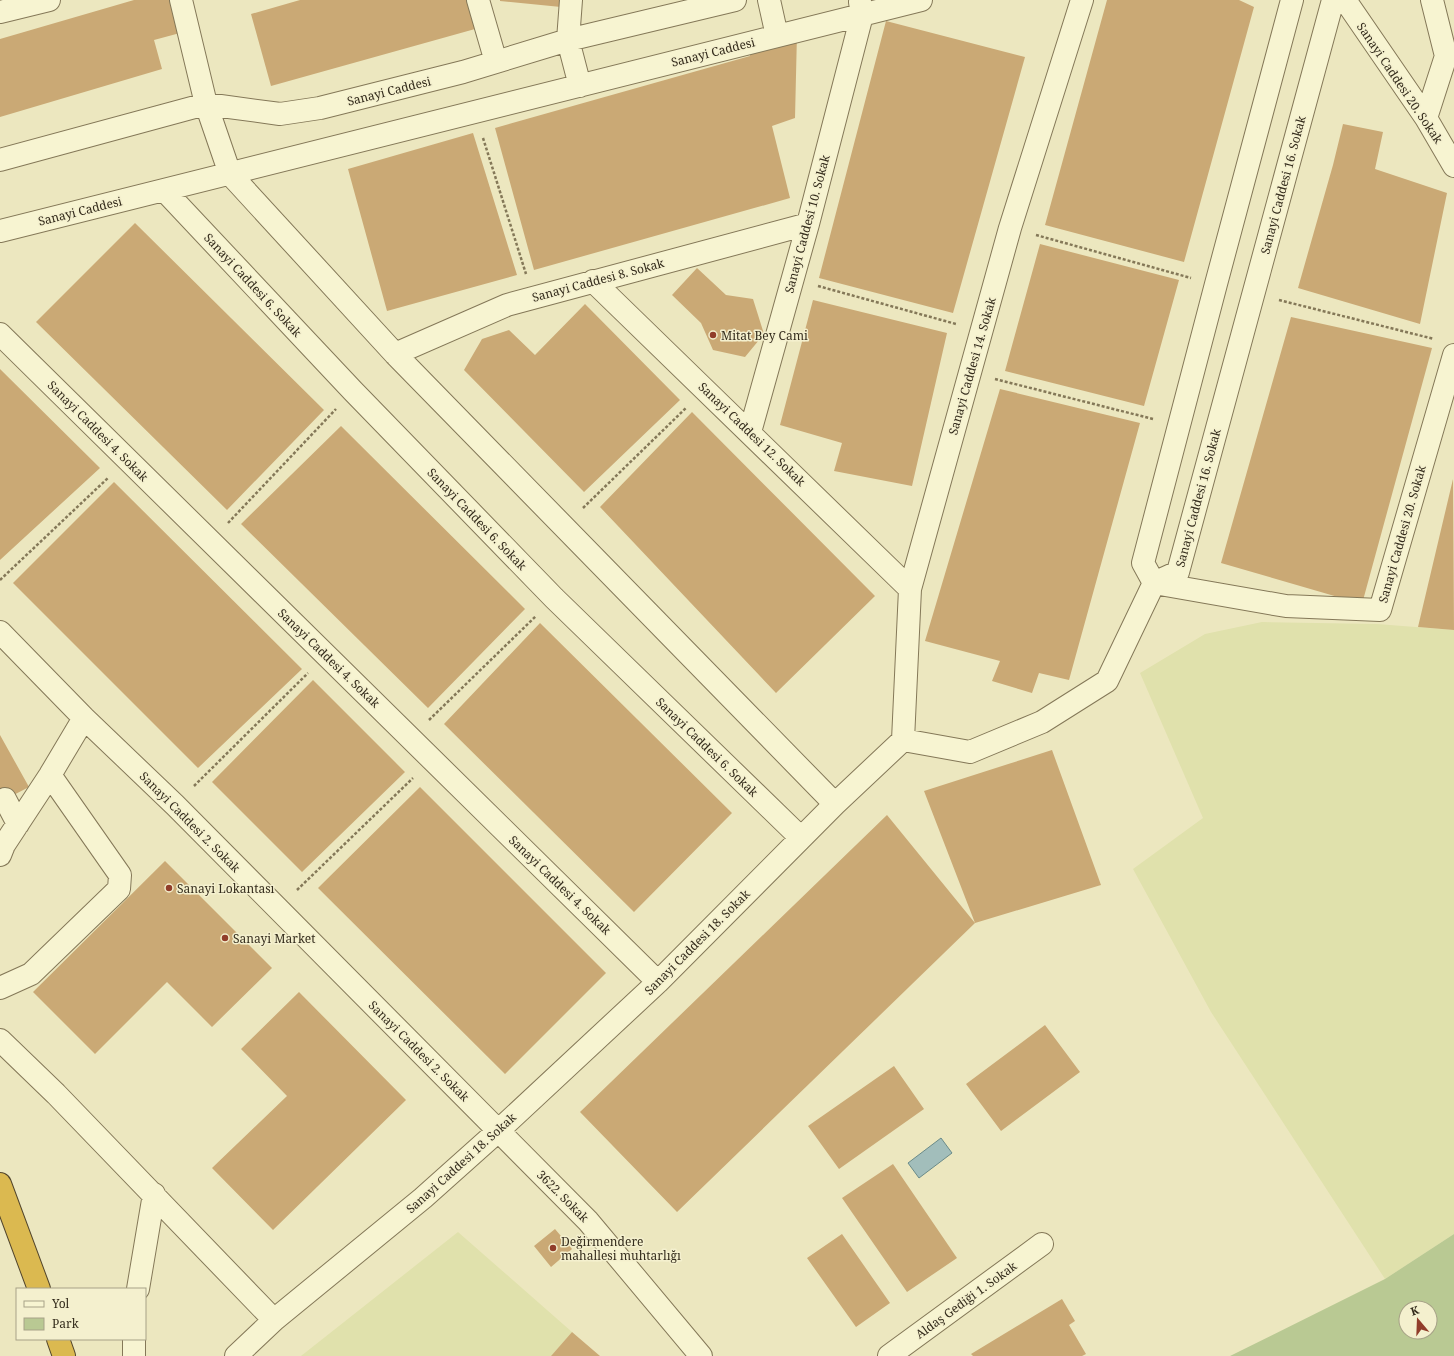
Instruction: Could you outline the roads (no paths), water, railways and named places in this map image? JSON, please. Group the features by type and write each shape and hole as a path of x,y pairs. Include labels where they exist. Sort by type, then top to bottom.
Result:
{"highway":[{"path":"0,1184 39,1288"},
{"path":"58,1340 64,1356"}],"street":[{"path":"0,12 48,0"},
{"path":"181,0 206,104 230,174 395,354 835,804"},
{"path":"478,0 496,62"},
{"path":"571,0 568,40 580,86"},
{"name":"Sanayi Caddesi","path":"0,160 206,104 280,114 320,108 463,72 568,40 735,0"},
{"path":"769,0 777,36"},
{"name":"Sanayi Caddesi","path":"0,232 777,36 860,7 920,0"},
{"name":"Sanayi Caddesi 14. Sokak","path":"903,740 910,589 1010,228 1082,0"},
{"path":"903,740 970,752 1042,722 1107,681 1154,583 1143,563 1292,0"},
{"name":"Sanayi Caddesi 16. Sokak","path":"1154,583 1178,572 1333,0"},
{"name":"Sanayi Caddesi 20. Sokak","path":"1345,0 1426,118 1454,166"},
{"path":"1426,118 1446,56 1432,0"},
{"name":"Sanayi Caddesi 10. Sokak","path":"750,432 808,224 860,7"},
{"name":"Sanayi Caddesi 6. Sokak","path":"164,190 353,391 554,598 801,838"},
{"name":"Sanayi Caddesi 8. Sokak","path":"395,354 507,305 808,224"},
{"name":"Sanayi Caddesi 12. Sokak","path":"593,281 910,589"},
{"name":"Sanayi Caddesi 4. Sokak","path":"0,334 658,982"},
{"name":"Sanayi Caddesi 20. Sokak","path":"1154,583 1286,606 1380,610 1454,355"},
{"name":"Sanayi Caddesi 2. Sokak","path":"0,632 84,718 175,805 498,1131"},
{"path":"1,846 18,824 50,775 84,718"},
{"name":"Sanayi Caddesi 18. Sokak","path":"236,1356 274,1320 423,1198 498,1131 658,982 835,804 903,740"},
{"path":"0,988 31,974 119,889 120,875 50,775"},
{"path":"5,799 18,824"},
{"path":"0,1040 56,1094 154,1194 274,1320"},
{"name":"3622. Sokak","path":"498,1131 588,1221 701,1356"},
{"path":"138,1288 154,1194"},
{"name":"Aldaş Gediği 1. Sokak","path":"889,1356 1042,1244"},
{"path":"134,1340 134,1356"}],"water":[{"path":"941,1138 952,1153 919,1178 908,1163"}],"place":[{"name":"Mitat Bey Cami","path":"713,335"},
{"name":"Sanayi Lokantası","path":"169,888"},
{"name":"Sanayi Market","path":"225,938"},
{"name":"Değirmendere mahallesi muhtarlığı","path":"553,1248"}]}
